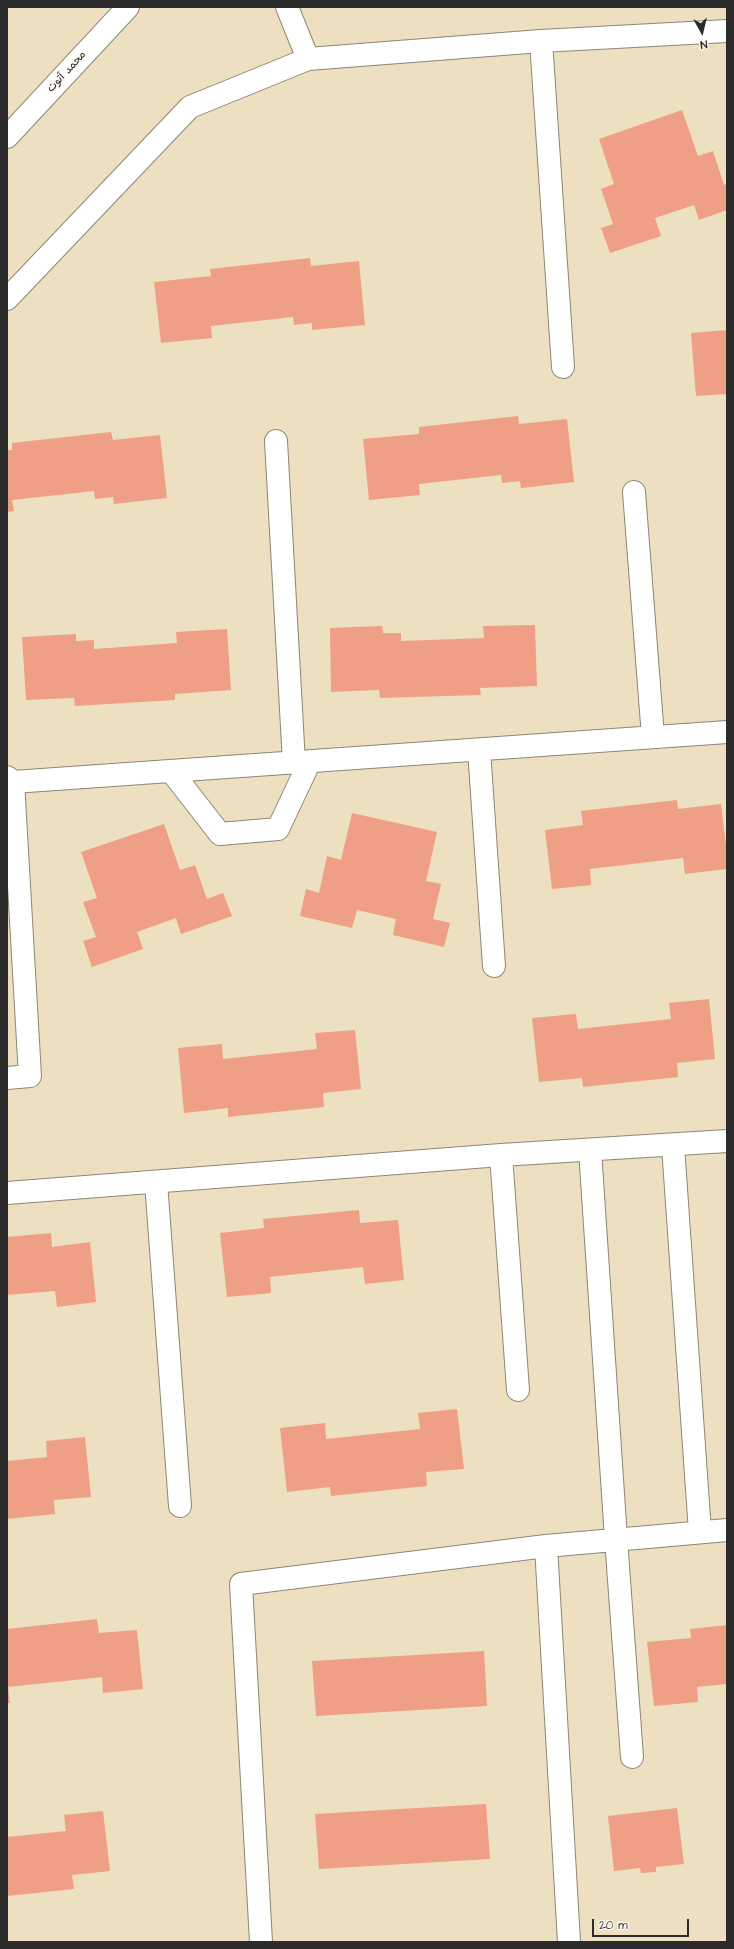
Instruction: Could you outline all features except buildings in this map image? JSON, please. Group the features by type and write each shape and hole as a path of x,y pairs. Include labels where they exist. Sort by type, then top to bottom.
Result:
{"street":[{"name":"محمد آتوت","path":"7,137 128,7"},
{"path":"287,7 308,59"},
{"path":"7,299 190,107 308,59 541,41 727,30"},
{"path":"541,41 563,367"},
{"path":"171,771 220,834 278,829 302,762 276,441"},
{"path":"634,492 653,737"},
{"path":"7,1078 30,1076 10,780 171,771 727,732"},
{"path":"479,750 494,966"},
{"path":"7,1193 501,1155 673,1146 727,1141"},
{"path":"673,1146 700,1532"},
{"path":"590,1150 632,1757"},
{"path":"501,1155 518,1390"},
{"path":"156,1182 180,1506"},
{"path":"261,1942 241,1584 546,1546 727,1530"},
{"path":"546,1546 569,1942"}]}
